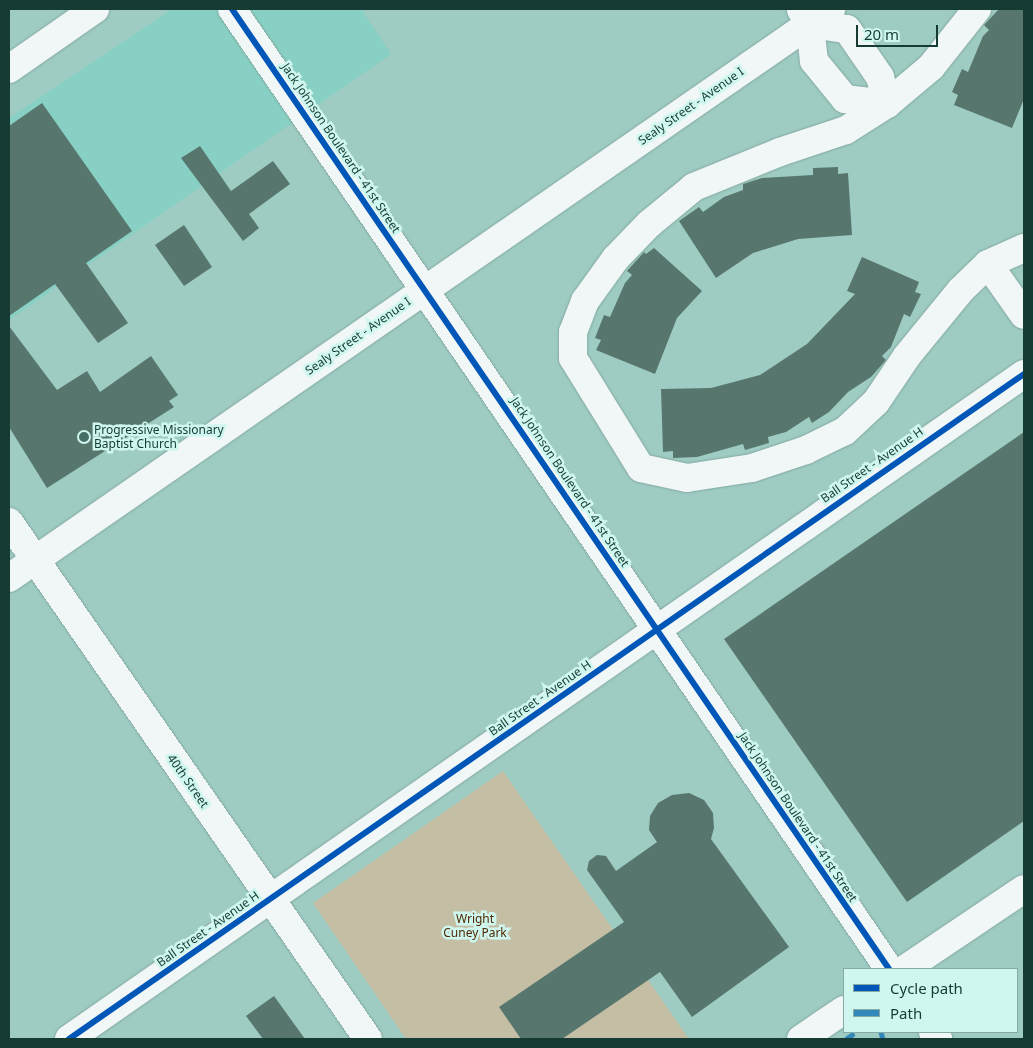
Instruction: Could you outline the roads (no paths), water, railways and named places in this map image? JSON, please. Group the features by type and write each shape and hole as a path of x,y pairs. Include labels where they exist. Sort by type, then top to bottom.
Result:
{"street":[{"path":"9,69 95,9"},
{"name":"Jack Johnson Boulevard - 41st Street","path":"232,9 888,968"},
{"path":"977,9 931,68 887,104 846,130 780,152 694,187 649,224 616,258 585,301 573,332 573,358 641,468 687,478 752,468 806,450 845,431 876,402 913,348 961,290 988,264 1024,248"},
{"path":"814,14 847,29 880,77 887,104 845,99 814,61 814,14"},
{"name":"Sealy Street - Avenue I","path":"9,578 425,290 814,14"},
{"path":"988,264 1024,315"},
{"name":"Ball Street - Avenue H","path":"69,1039 1024,374"},
{"name":"40th Street","path":"9,522 368,1039"},
{"path":"906,968 1024,889"},
{"path":"801,1039 843,1011"}],"place":[{"name":"Progressive Missionary Baptist Church","path":"84,437"}],"park label":[{"name":"Wright Cuney Park","path":"475,926"}]}
